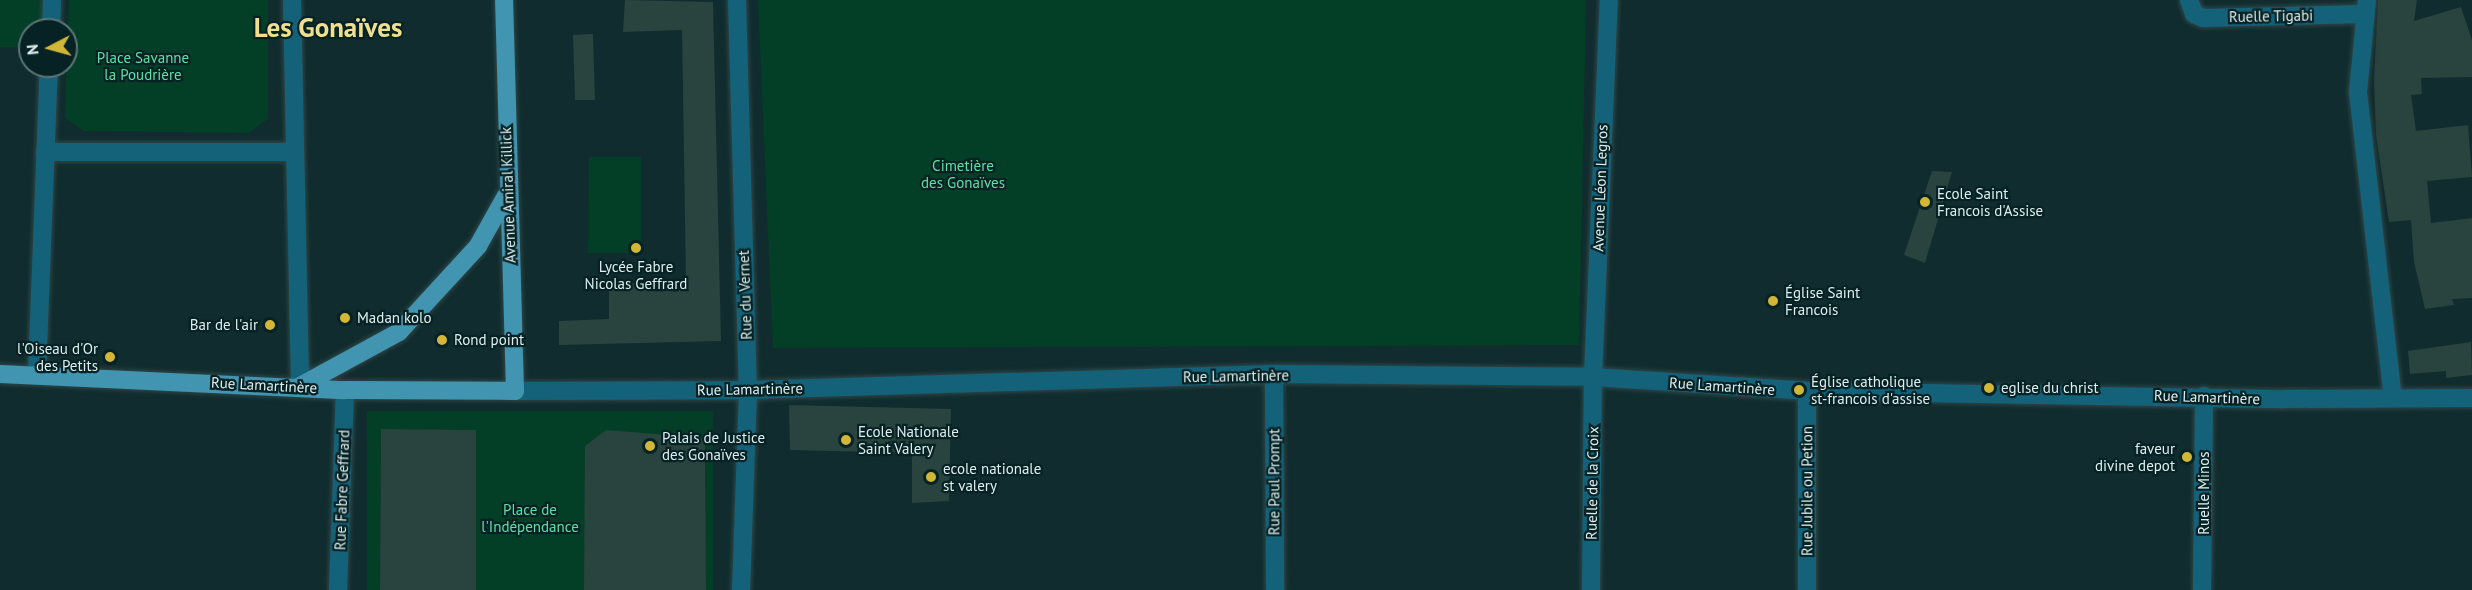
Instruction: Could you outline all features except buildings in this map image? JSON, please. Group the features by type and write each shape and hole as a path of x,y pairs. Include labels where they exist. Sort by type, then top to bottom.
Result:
{"main road":[{"name":"Avenue Amiral Killick","path":"504,0 507,194 515,391"},
{"path":"300,386 399,332 478,246 507,194"},
{"name":"Rue Lamartinère","path":"0,374 300,386 345,390 515,391"}],"street":[{"path":"51,18 52,0"},
{"path":"292,0 300,386"},
{"name":"Rue du Vernet","path":"737,0 748,390 741,590"},
{"name":"Avenue Léon Legros","path":"1593,377 1609,0"},
{"name":"Ruelle Tigabi","path":"2189,0 2194,15 2203,18 2366,7"},
{"path":"2366,7 2358,92 2393,398"},
{"path":"37,374 48,78"},
{"path":"45,152 295,152"},
{"name":"Rue Lamartinère","path":"515,391 748,390 1274,374 1593,377 1807,391 2472,398"},
{"name":"Rue Paul Prompt","path":"1274,374 1275,590"},
{"name":"Ruelle de la Croix","path":"1591,590 1593,377"},
{"name":"Rue Fabre Geffrard","path":"338,590 345,390"},
{"name":"Rue Jubile ou Petion","path":"1807,391 1807,590"},
{"name":"Ruelle Minos","path":"2202,590 2204,396"}],"green space":[{"path":"0,0 43,0 43,18 18,18 18,47 0,47"},
{"name":"Place Savanne la Poudrière","path":"69,0 268,0 268,119 248,133 84,131 65,118 66,78 78,78 78,18 68,18"},
{"name":"Cimetière des Gonaïves","path":"758,0 1586,0 1579,345 773,348"},
{"path":"589,157 641,157 641,253 588,253"},
{"name":"Place de l'Indépendance","path":"367,411 713,411 713,590 706,590 705,438 606,431 584,590 476,590 476,430 381,429 380,590 367,590"}],"place":[{"name":"Ecole Saint Francois d'Assise","path":"1925,202"},
{"name":"Lycée Fabre Nicolas Geffrard","path":"636,248"},
{"name":"Église Saint Francois","path":"1773,301"},
{"name":"Madan kolo","path":"345,318"},
{"name":"Bar de l'air","path":"270,325"},
{"name":"Rond point","path":"442,340"},
{"name":"l'Oiseau d'Or des Petits","path":"110,357"},
{"name":"eglise du christ","path":"1989,388"},
{"name":"Église catholique st-francois d'assise","path":"1799,390"},
{"name":"Ecole Nationale Saint Valery","path":"846,440"},
{"name":"Palais de Justice des Gonaïves","path":"650,446"},
{"name":"faveur divine depot","path":"2187,457"},
{"name":"ecole nationale st valery","path":"931,477"}],"district":[{"name":"Les Gonaïves","path":"328,28"}]}
